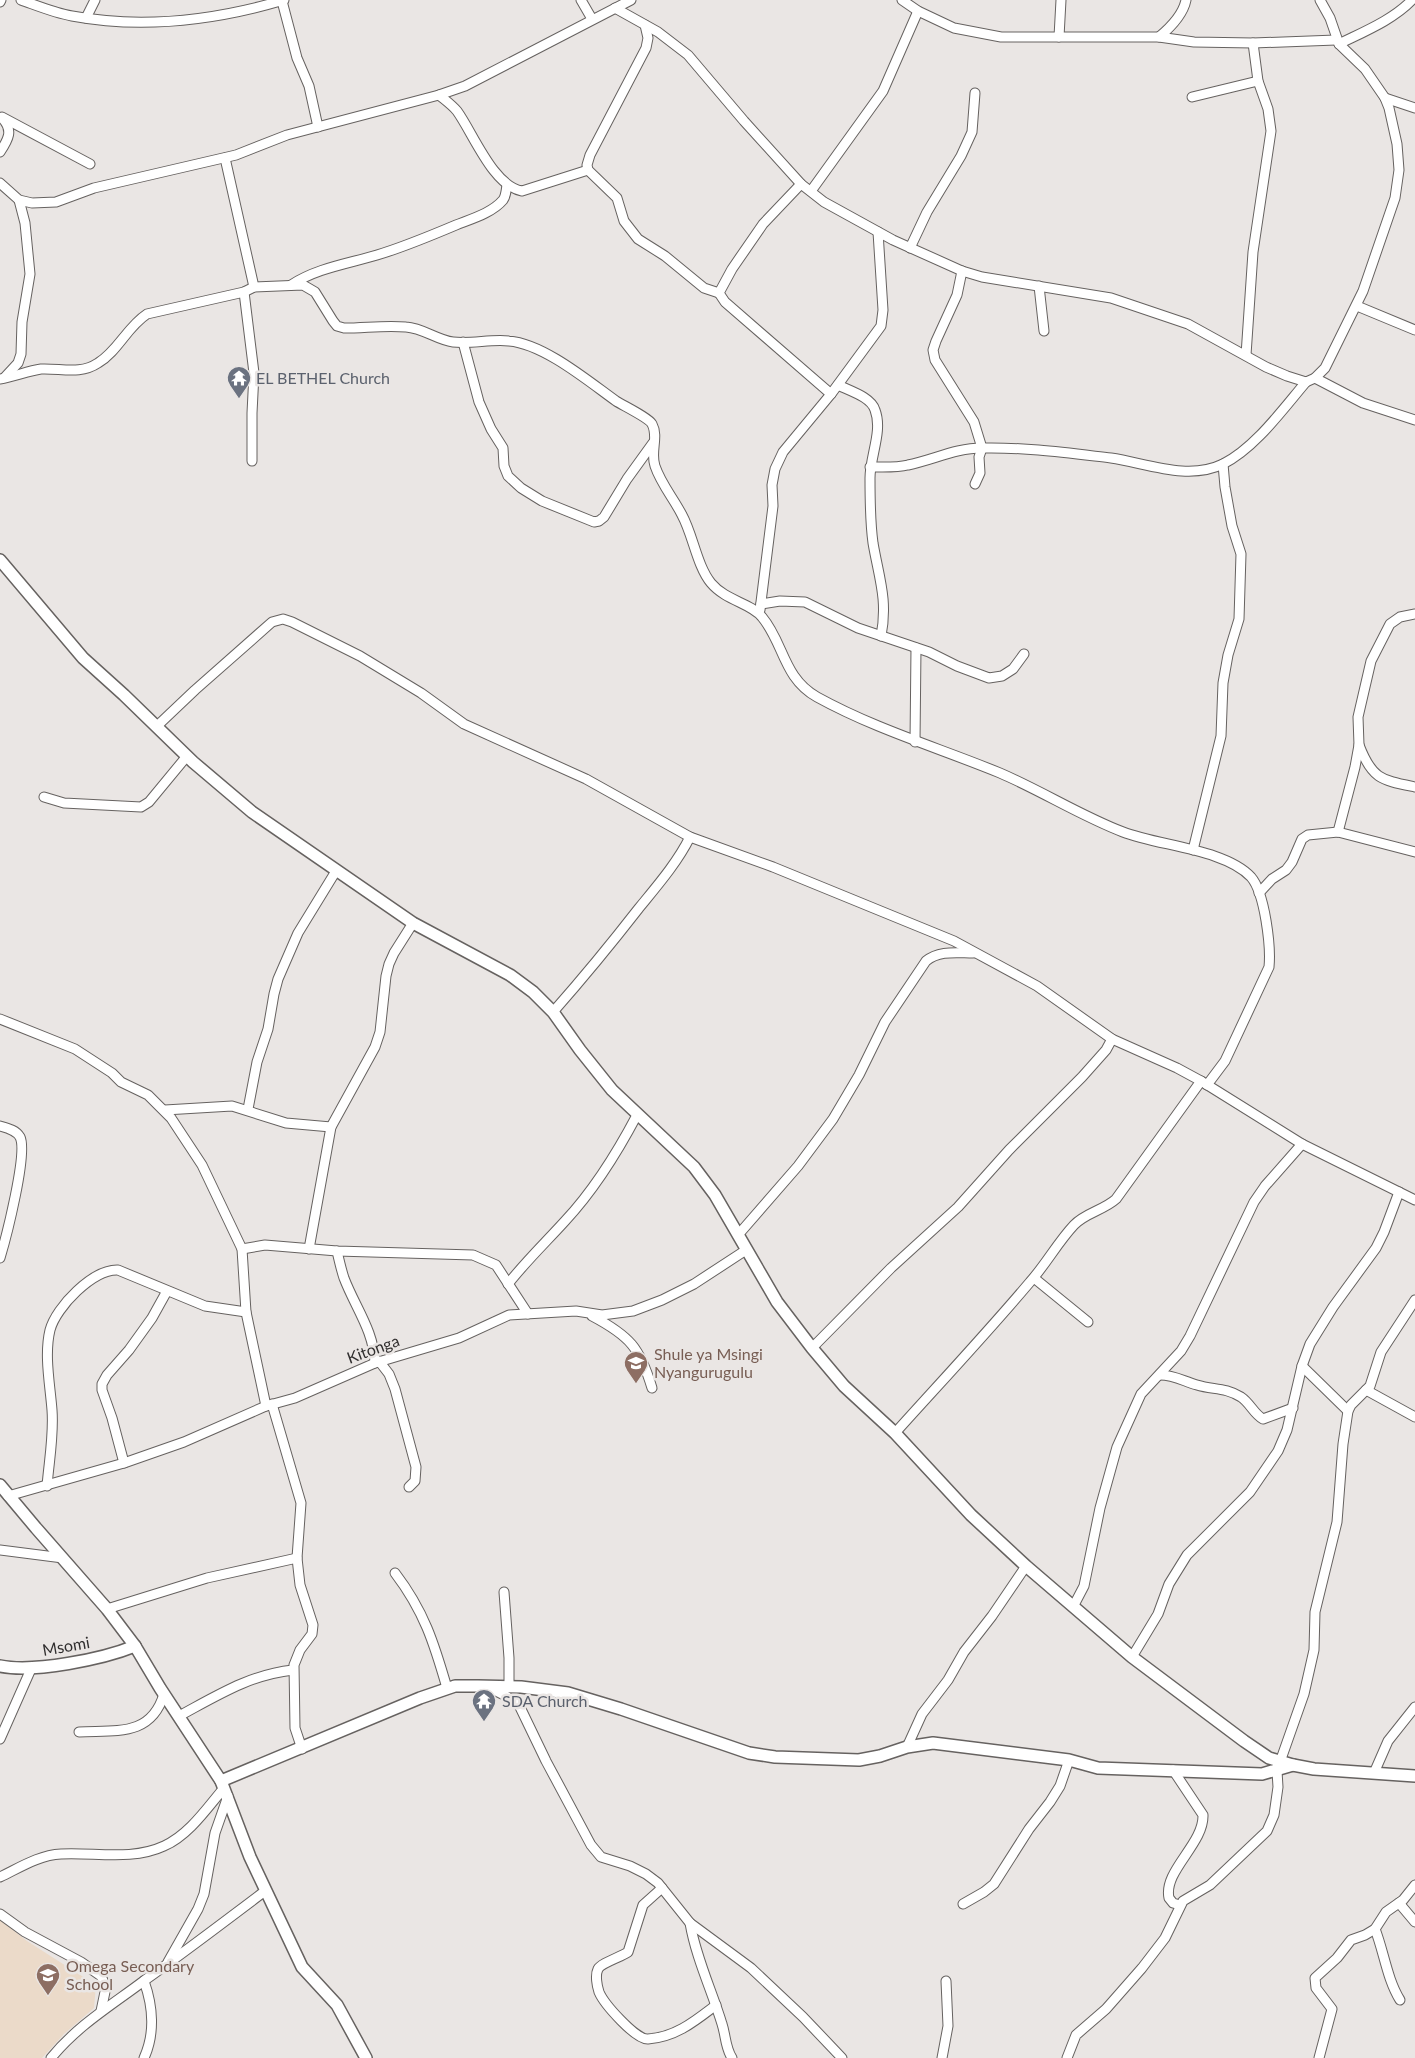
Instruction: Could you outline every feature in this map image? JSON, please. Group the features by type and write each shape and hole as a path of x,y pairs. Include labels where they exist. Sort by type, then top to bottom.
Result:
{"street":[{"path":"21,0 70,16 151,23 207,17 261,7 283,0 297,58 309,86 318,126"},
{"path":"86,18 95,0"},
{"path":"581,0 592,19"},
{"path":"0,183 19,200 32,203 56,202 94,188 224,158 318,126 439,95 465,86 631,0"},
{"path":"902,0 918,11 954,28 1001,37 1159,37 1194,42 1253,43 1338,42 1373,27 1399,11 1412,0"},
{"path":"1059,37 1060,0"},
{"path":"1159,37 1171,27 1180,15 1186,0"},
{"path":"870,467 909,465 964,449 982,448 1059,452 1126,460 1160,468 1197,471 1223,464 1243,450 1271,422 1306,382 1315,378 1325,368 1357,306 1395,198 1398,170 1396,144 1389,108 1385,98 1365,69 1338,42 1330,18 1320,0"},
{"path":"615,8 674,43 688,55 801,184 824,202 878,232 962,271 982,277 1111,298 1188,324 1266,367 1306,382"},
{"path":"811,191 883,91 918,11"},
{"path":"645,25 648,38 646,48 590,155 587,165 588,170 617,198 624,221 638,239 665,256 704,288 720,292 725,302 832,394"},
{"path":"1246,355 1253,252 1271,132 1268,109 1258,81 1253,43"},
{"path":"1192,97 1258,81"},
{"path":"910,248 927,212 961,156 972,132 975,93"},
{"path":"439,95 455,109 494,171 507,185 514,189 522,190 588,170"},
{"path":"1385,98 1415,108"},
{"path":"0,152 7,142 9,131 9,126 1,117"},
{"path":"1,117 90,164"},
{"path":"224,158 254,287"},
{"path":"720,292 732,269 763,224 801,184"},
{"path":"288,286 302,277 322,269 394,250 473,219 503,199 507,185"},
{"path":"1,379 18,363 21,354 22,322 29,289 30,274 25,223 19,200"},
{"path":"878,232 883,310 881,326 832,394 783,452 775,469 772,485 774,506 760,609 785,662 802,686 819,698 915,742 1008,776 1085,816 1125,833 1193,850 1224,861 1246,873 1252,878 1259,893 1269,942 1269,967 1225,1061 1204,1083 1116,1199 1102,1210 1084,1217 1074,1224 1034,1278 969,1353 895,1433"},
{"path":"962,271 957,295 933,350 935,360 974,422 982,448 979,457 980,473 975,484"},
{"path":"1,379 43,369 72,371 85,369 98,364 110,354 135,322 147,314 244,292 254,287 304,285 315,292 337,326 344,328 408,327 424,331 444,340 463,342 512,341 523,343 552,357 627,408 649,419 656,433 653,450 655,467 682,515 709,581 719,592 760,609 780,601 805,602 881,636 916,648 989,678 1002,676 1013,669 1024,654"},
{"path":"1038,286 1044,332"},
{"path":"244,292 252,343 254,373 252,461"},
{"path":"1357,306 1415,330"},
{"path":"463,342 479,402 491,429 503,448 506,471 521,488 542,501 594,522 599,521 604,518 627,479 655,440"},
{"path":"1315,378 1364,403 1415,420"},
{"path":"838,385 867,400 876,412 875,445 870,467 872,533 882,582 884,607 881,636"},
{"path":"1193,850 1221,736 1223,683 1228,655 1239,619 1241,554 1232,526 1223,464"},
{"path":"0,560 83,658 187,756 252,812 413,923 510,975 533,992 553,1012 612,1090 637,1116 694,1167 715,1195 777,1302 844,1386 895,1433 971,1515 1026,1566 1132,1657 1244,1742 1279,1766"},
{"path":"1338,832 1355,767 1358,745 1358,717 1371,661 1390,624 1400,617 1415,614"},
{"path":"156,727 272,622 283,619 292,622 360,656 421,693 464,724 586,778 690,837 773,867 954,941 1037,986 1112,1038 1204,1083 1302,1144 1415,1200"},
{"path":"915,742 916,648"},
{"path":"1358,745 1371,769 1379,777 1388,782 1415,787"},
{"path":"44,797 64,803 141,807 150,802 187,756"},
{"path":"1259,893 1272,879 1286,870 1292,862 1302,840 1315,834 1338,832 1415,852"},
{"path":"553,1012 647,898 684,849 690,837"},
{"path":"248,1110 257,1062 268,1029 278,979 298,933 336,871"},
{"path":"308,1249 331,1126 375,1047 380,1032 386,976 394,953 413,923"},
{"path":"738,1235 792,1173 833,1119 859,1076 885,1022 926,961 934,955 974,952"},
{"path":"0,1020 74,1048 106,1069 121,1082 148,1095 165,1110 202,1165 242,1249 246,1312 269,1405 301,1502 297,1558 300,1585 313,1629 312,1634 296,1657 293,1670 295,1728 302,1749"},
{"path":"812,1348 891,1268 958,1207 1009,1150 1106,1050 1112,1038"},
{"path":"165,1110 219,1105 248,1110 286,1123 331,1126"},
{"path":"508,1284 539,1247 566,1220 593,1186 618,1151 637,1116"},
{"path":"0,1126 18,1135 21,1139 21,1159 13,1206 0,1258"},
{"path":"1073,1607 1084,1586 1100,1508 1117,1447 1142,1394 1181,1351 1254,1202 1302,1144"},
{"path":"1132,1657 1158,1614 1169,1584 1187,1555 1250,1492 1278,1451 1287,1430 1302,1366 1310,1344 1376,1248 1399,1192"},
{"path":"242,1249 265,1245 337,1251 473,1255 496,1266 528,1314"},
{"name":"Kitonga","path":"8,1496 124,1463 184,1442 269,1405 294,1398 377,1362 459,1338 509,1315 576,1311 588,1314 615,1314 633,1311 662,1300 694,1284 746,1250"},
{"path":"337,1251 344,1278 369,1330 377,1362 389,1374 395,1388 416,1467 414,1481 409,1487"},
{"path":"47,1486 52,1411 48,1341 54,1320 79,1290 92,1278 105,1271 123,1272 167,1292 205,1306 246,1312"},
{"path":"1034,1278 1088,1322"},
{"path":"124,1463 119,1441 102,1390 102,1384 107,1374 141,1334 167,1292"},
{"path":"1067,2058 1076,2036 1106,2009 1165,1938 1180,1905 1188,1897 1210,1885 1267,1831 1275,1808 1279,1766 1304,1694 1314,1650 1316,1612 1337,1522 1343,1444 1348,1411 1351,1405 1372,1382 1381,1352 1415,1300"},
{"path":"588,1314 609,1324 630,1342 642,1359 652,1388"},
{"path":"1302,1366 1348,1411"},
{"path":"1160,1375 1174,1376 1197,1385 1227,1390 1240,1397 1263,1419 1293,1408"},
{"path":"1366,1390 1415,1417"},
{"path":"0,1485 107,1609 135,1646 224,1788 265,1891 302,1967 337,2005 366,2058"},
{"path":"0,1550 63,1558"},
{"path":"107,1609 207,1578 297,1558"},
{"path":"907,1747 922,1714 948,1680 964,1652 992,1616 1026,1566"},
{"path":"395,1573 412,1596 428,1627 447,1688"},
{"path":"504,1592 509,1658 509,1687"},
{"name":"Msomi","path":"0,1666 31,1668 101,1656 135,1646"},
{"path":"0,1739 31,1668"},
{"path":"179,1716 242,1682 261,1675 293,1670"},
{"path":"486,1686 506,1696 518,1705 546,1762 596,1852 601,1857 630,1866 646,1874 662,1888 690,1923 757,1973 842,2058"},
{"path":"0,1877 42,1857 59,1854 101,1855 153,1850 165,1846 195,1822 224,1788 302,1749 447,1688 509,1687 568,1694 621,1709 748,1752 775,1758 859,1760 880,1756 907,1747 933,1743 1069,1760 1098,1768 1262,1774 1279,1766 1294,1765 1314,1769 1415,1776"},
{"path":"79,1732 128,1730 150,1720 160,1708 164,1694"},
{"path":"1374,1773 1388,1741 1415,1707"},
{"path":"963,1904 994,1884 1029,1829 1060,1786 1069,1760"},
{"path":"1173,1770 1203,1815 1203,1822 1192,1845 1168,1885 1169,1898 1173,1903 1180,1905"},
{"path":"167,1964 198,1909 204,1894 224,1788"},
{"path":"1319,2058 1332,2009 1316,1988 1315,1978 1337,1958 1351,1940 1365,1936 1375,1929 1386,1912 1407,1896 1415,1885"},
{"path":"662,1888 643,1905 628,1952 602,1965 598,1970 597,1983 600,1993 631,2031 639,2037 646,2039 666,2036 683,2030 716,2005"},
{"path":"51,2058 73,2034 101,2011 265,1891"},
{"path":"1399,1903 1415,1922"},
{"path":"0,1914 25,1932 81,1962 102,1976 106,1987 101,2011"},
{"path":"690,1923 695,1946 732,2058"},
{"path":"1375,1929 1386,1958 1392,1985 1400,2000"},
{"path":"942,2058 948,2026 946,1980"},
{"path":"144,1981 152,2006 151,2030 144,2058"}],"shaded area":[{"name":"Omega Secondary School","path":"0,1920 27,1941 96,1985 94,2008 64,2034 42,2058 0,2058"}],"place":[{"name":"EL BETHEL Church","path":"239,399"},
{"name":"Shule ya Msingi Nyangurugulu","path":"636,1384"},
{"name":"SDA Church","path":"484,1722"},
{"name":"Omega Secondary School","path":"48,1996"}]}
